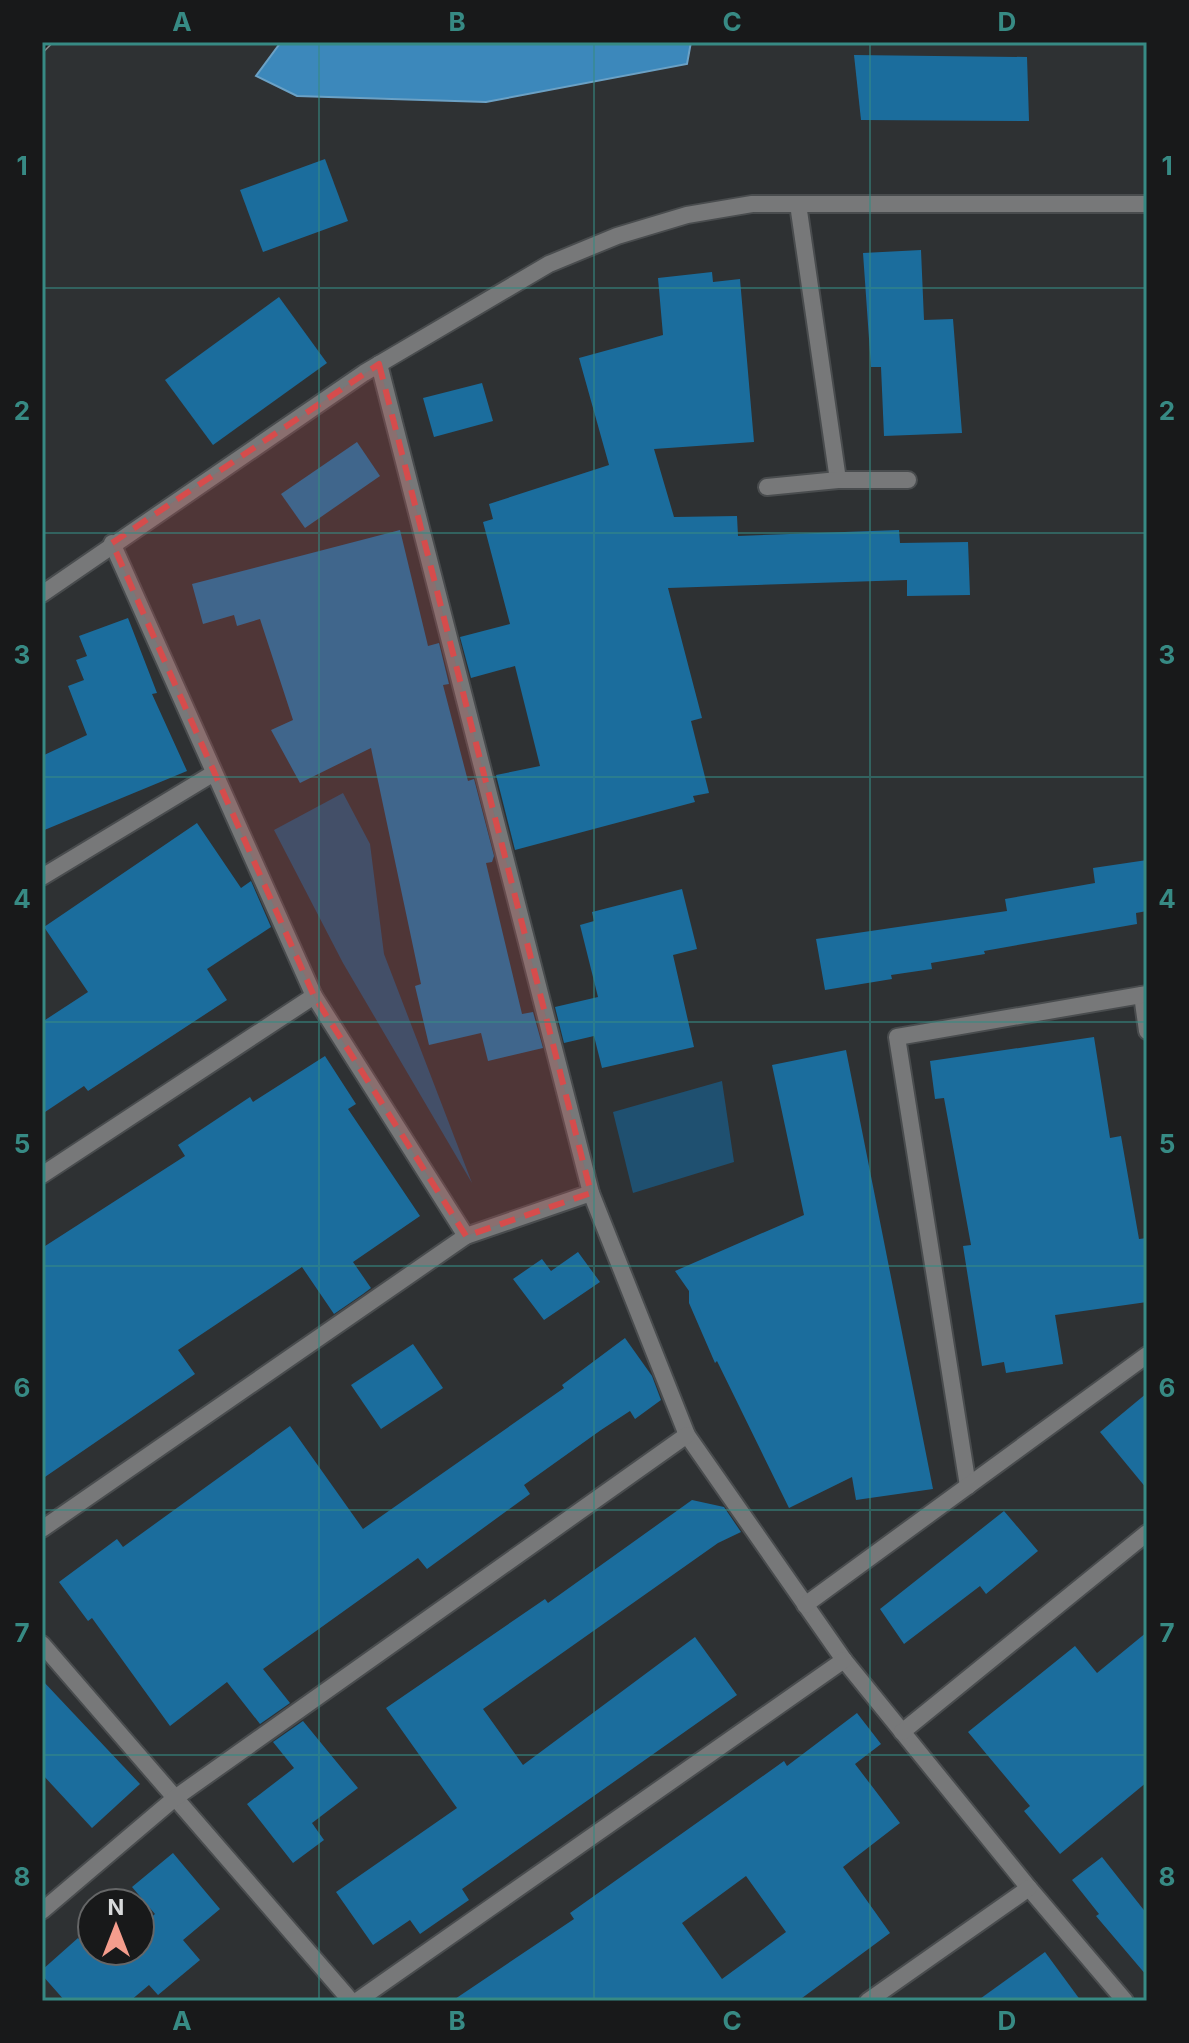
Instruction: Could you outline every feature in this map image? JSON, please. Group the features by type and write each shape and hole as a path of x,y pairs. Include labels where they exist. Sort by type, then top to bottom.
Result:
{"street":[{"path":"42,594 112,543 379,364 549,264 617,236 687,215 752,204 1147,204"},
{"path":"798,204 838,480"},
{"path":"379,364 591,1193 687,1435 844,1660 1125,2001"},
{"path":"767,487 838,480 908,480"},
{"path":"112,543 314,996 466,1236"},
{"path":"42,877 214,773"},
{"path":"968,1486 897,1037 1144,994 1147,1031"},
{"path":"42,1175 314,996"},
{"path":"42,1529 466,1236 591,1193"},
{"path":"805,1605 1147,1355"},
{"path":"42,1911 175,1798 687,1435"},
{"path":"902,1732 1147,1533"},
{"path":"42,1644 351,2001"},
{"path":"357,2001 844,1660"},
{"path":"868,2001 1029,1888"}],"highlighted area":[{"path":"379,364 591,1193 466,1236 314,996 112,543"}],"shaded area":[{"path":"281,42 691,42 687,64 486,102 297,96 256,76"},
{"path":"343,793 370,844 384,954 472,1183 343,963 274,830"},
{"path":"722,1081 734,1162 633,1193 613,1112"}],"building":[{"path":"854,55 1027,57 1029,121 861,120"},
{"path":"325,159 348,221 263,252 240,190"},
{"path":"921,250 924,320 953,319 962,433 884,436 881,367 871,367 863,253"},
{"path":"712,272 713,282 740,279 754,442 654,449 674,517 737,516 738,536 899,530 900,543 968,542 970,595 907,596 907,580 668,588 702,718 691,721 709,793 693,796 695,802 515,850 496,775 540,766 515,666 471,678 460,637 510,624 483,522 493,519 489,504 609,465 579,358 663,335 658,278"},
{"path":"279,297 327,363 213,445 165,380"},
{"path":"482,383 493,421 434,437 423,398"},
{"path":"357,442 380,476 305,528 281,494"},
{"path":"400,530 428,646 439,643 449,684 443,685 468,781 474,779 494,856 492,862 486,863 522,1014 533,1012 543,1048 488,1061 481,1033 429,1045 415,986 421,984 371,748 300,783 271,730 293,720 260,619 237,626 234,615 203,624 192,584"},
{"path":"128,618 157,693 152,694 187,771 42,831 42,756 87,735 68,686 84,680 76,660 87,656 79,636"},
{"path":"197,823 241,888 251,881 271,927 207,969 227,1000 88,1091 84,1086 42,1114 42,1022 88,992 44,927"},
{"path":"1147,860 1147,911 1136,913 1137,924 984,951 985,954 931,963 932,969 891,975 892,979 825,990 816,939 1007,911 1005,899 1095,883 1093,868"},
{"path":"682,889 697,949 673,955 694,1047 602,1068 594,1036 564,1043 555,1007 598,997 580,925 594,921 592,912"},
{"path":"1094,1037 1110,1138 1121,1136 1139,1239 1147,1238 1147,1302 1055,1315 1063,1364 1006,1373 1004,1362 982,1366 963,1246 971,1245 944,1098 935,1099 930,1061"},
{"path":"846,1050 933,1489 856,1500 852,1477 789,1508 717,1361 715,1363 689,1303 689,1291 675,1271 804,1215 772,1065"},
{"path":"325,1056 356,1104 348,1109 420,1216 353,1262 371,1288 363,1294 334,1314 302,1267 178,1350 195,1374 42,1479 42,1248 185,1156 178,1145 250,1097 253,1102"},
{"path":"578,1252 600,1282 544,1320 513,1279 542,1259 551,1271"},
{"path":"625,1338 652,1376 661,1400 635,1419 630,1411 524,1485 530,1494 427,1569 418,1558 263,1669 290,1703 260,1724 227,1682 170,1726 92,1618 88,1621 59,1582 117,1539 123,1547 290,1426 363,1529 564,1388 562,1385"},
{"path":"413,1344 443,1388 381,1429 351,1385"},
{"path":"1147,1393 1147,1489 1100,1432"},
{"path":"692,1500 724,1507 741,1532 718,1543 483,1709 523,1765 695,1637 737,1695 462,1889 469,1900 420,1934 410,1920 373,1945 336,1892 457,1808 386,1708 545,1599 548,1603"},
{"path":"1004,1511 1038,1551 986,1594 980,1586 904,1644 880,1609"},
{"path":"1147,1632 1147,1782 1060,1854 1024,1811 1030,1806 968,1732 1075,1646 1097,1673"},
{"path":"42,1680 140,1784 92,1828 42,1774"},
{"path":"857,1713 881,1744 855,1764 900,1823 843,1867 890,1933 798,2001 452,2001 574,1919 570,1913 784,1761 787,1766","holes":["746,1876 786,1932 722,1979 682,1923"]},
{"path":"303,1721 358,1788 312,1823 324,1840 293,1863 247,1804 294,1768 273,1742"},
{"path":"173,1853 220,1909 183,1940 200,1960 158,1995 149,1985 130,2001 65,2001 42,1975 42,1970 76,1940 76,1967 156,1967 156,1887 132,1887"},
{"path":"1102,1857 1147,1914 1147,1976 1096,1916 1099,1914 1072,1880"},
{"path":"1045,1952 1081,2001 977,2001"}],"railway":[{"path":"42,48 48,42"}]}
